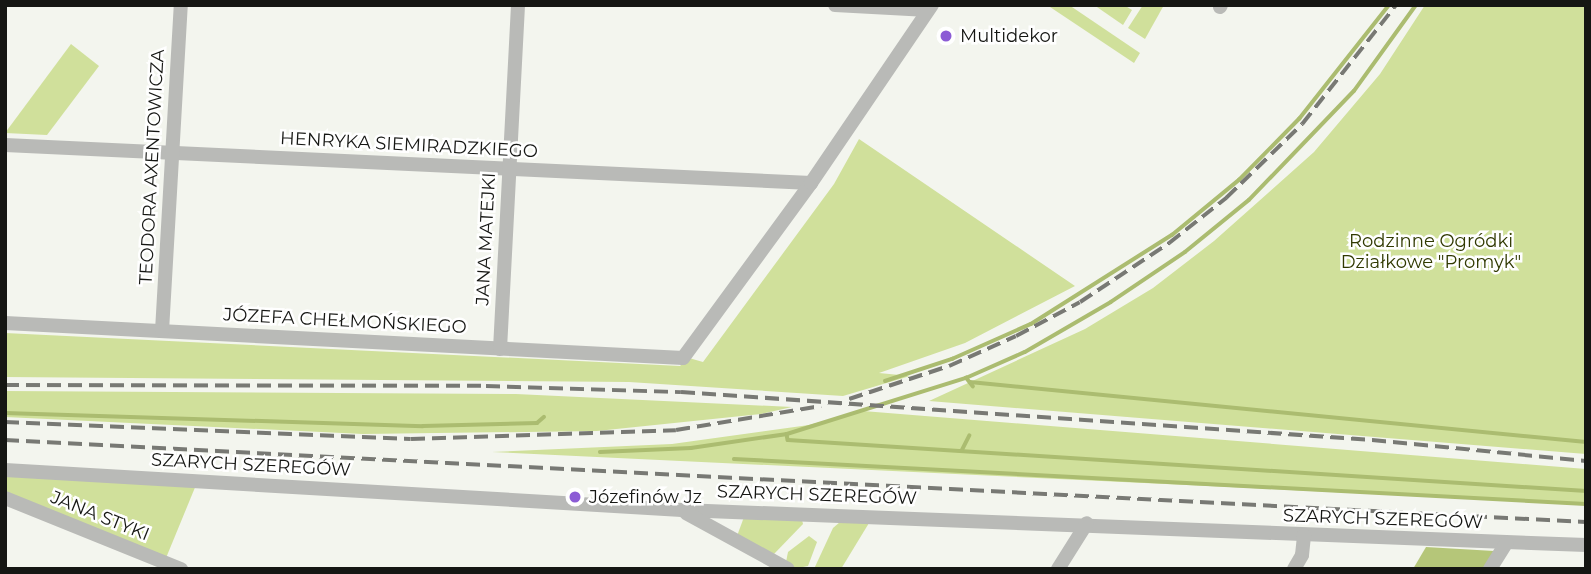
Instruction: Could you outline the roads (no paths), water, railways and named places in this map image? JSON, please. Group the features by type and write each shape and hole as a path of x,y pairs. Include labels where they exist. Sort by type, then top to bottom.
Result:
{"street":[{"name":"TEODORA AXENTOWICZA","path":"162,331 170,153 181,5"},
{"name":"JANA MATEJKI","path":"499,349 518,5"},
{"path":"835,5 930,8"},
{"path":"811,183 930,8"},
{"name":"HENRYKA SIEMIRADZKIEGO","path":"5,145 811,183"},
{"name":"JÓZEFA CHEŁMOŃSKIEGO","path":"5,323 683,358 811,183"},
{"name":"SZARYCH SZEREGÓW","path":"5,470 682,510 1087,523 1304,535 1586,545"},
{"name":"JANA STYKI","path":"5,498 181,569"},
{"path":"682,510 788,569"},
{"path":"1058,569 1087,523"},
{"path":"1294,569 1302,555 1304,535"},
{"path":"1490,569 1506,543"}],"waterway":[{"path":"885,381 952,359 1031,324 1172,235 1239,180 1299,119 1389,5"},
{"path":"973,387 966,378 1025,352 1111,302 1185,252 1249,200 1354,91 1416,5"},
{"path":"600,452 691,448 787,434 966,378"},
{"path":"970,382 1586,442"},
{"path":"5,413 423,426 537,423 544,417"},
{"path":"787,434 788,440 1586,491"},
{"path":"962,450 969,436"},
{"path":"734,459 1586,504"}],"railway":[{"path":"849,399 949,366 1016,336 1080,302 1169,243 1226,198 1302,124 1396,5"},
{"path":"5,385 486,386 681,392 1372,440 1586,461"},
{"path":"5,422 411,439 676,430 821,406"},
{"path":"5,440 1586,522"}],"place":[{"name":"Multidekor","path":"946,36"},
{"name":"Józefinów Jz","path":"575,497"}],"park label":[{"name":"Rodzinne Ogródki Działkowe \"Promyk\"","path":"1431,252"}]}
